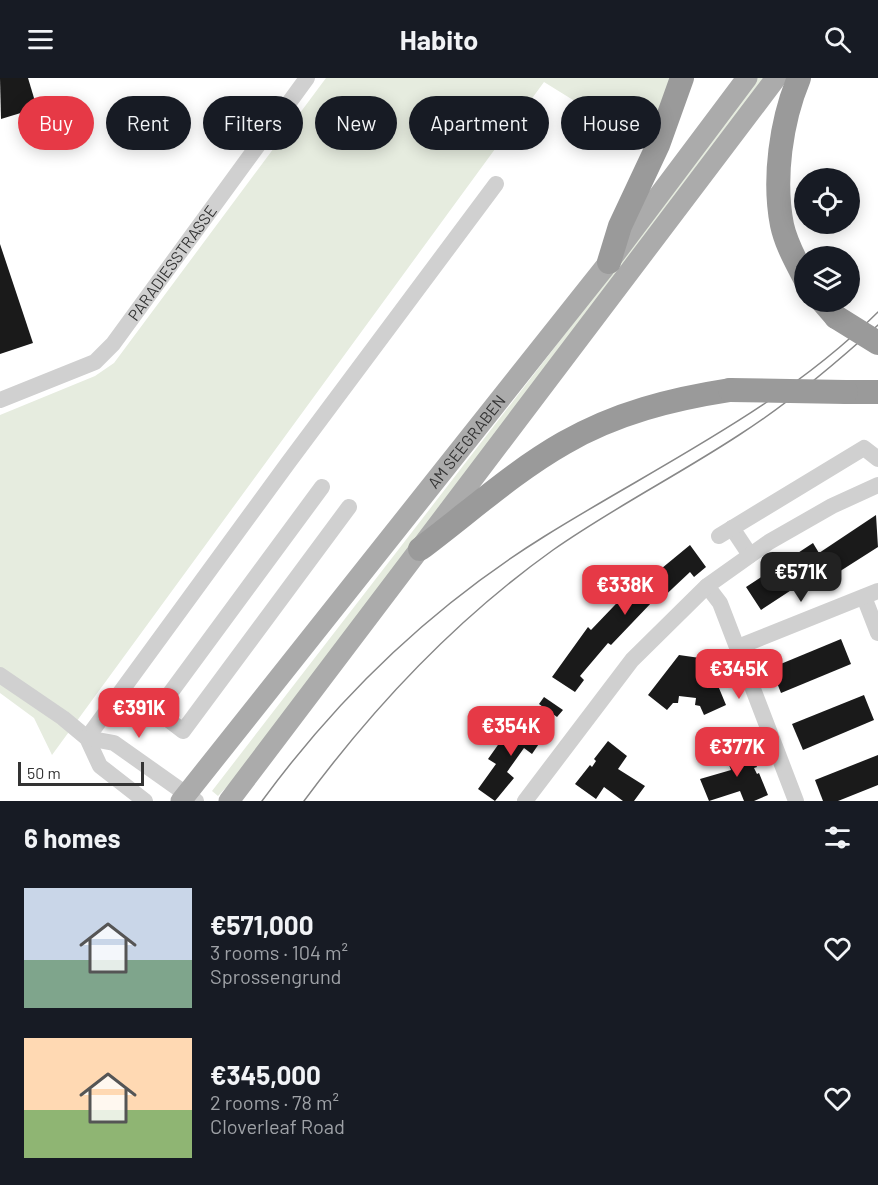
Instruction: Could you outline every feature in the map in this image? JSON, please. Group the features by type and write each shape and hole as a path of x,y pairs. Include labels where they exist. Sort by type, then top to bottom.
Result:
{"highway":[{"path":"609,262 620,226 658,146 681,78"},
{"path":"794,258 782,225 778,177 786,121 799,78"},
{"path":"834,312 878,343"},
{"path":"420,549 547,453 589,430 654,405 730,390 878,392"}],"main road":[{"name":"AM SEEGRABEN","path":"188,799 609,262 747,78"},
{"name":"AM SEEGRABEN","path":"229,801 776,78"}],"street":[{"name":"PARADIESSTRASSE","path":"0,400 95,362 114,344 308,78"},
{"path":"87,738 496,184"},
{"path":"750,555 725,532 864,448 878,459"},
{"path":"525,801 632,660 707,586 750,555 832,506 878,485"},
{"path":"322,487 157,711 183,731 349,507"},
{"path":"707,586 720,603 796,801"},
{"path":"738,647 871,594 878,633"},
{"path":"0,675 63,718 87,738 100,766 145,801"},
{"path":"87,738 114,743 188,799"}],"shaded area":[{"path":"326,78 674,78 661,113 661,96 567,96 544,82 534,96 409,96 409,150 494,150 52,755 34,718 0,693 0,415 95,376 114,363 272,150 303,150 303,109"},
{"path":"756,78 765,78 234,779 218,796 212,791 585,308"}],"building":[{"path":"0,78 28,78 33,96 18,96 18,114 1,119"},
{"path":"0,244 33,343 0,354"},
{"path":"876,515 878,547 834,575 828,566 761,610 746,587 813,543 819,553"},
{"path":"690,545 706,567 694,577 690,572 656,604 653,601 611,645 608,643 580,676 584,680 575,692 552,677 588,627 591,630 635,584 639,587"},
{"path":"841,639 851,664 781,693 771,668"},
{"path":"679,655 707,659 726,705 704,715 700,706 695,705 696,698 679,696 678,703 673,703 667,710 648,695"},
{"path":"864,695 874,720 803,750 792,724"},
{"path":"544,697 563,710 557,717 539,704"},
{"path":"530,716 549,729 532,754 524,748 507,772 514,778 495,801 478,789 496,764 488,759 505,735 513,741"},
{"path":"608,741 627,756 618,769 645,786 634,801 623,801 604,787 596,799 575,784 590,765 592,767 596,761 594,759"},
{"path":"749,745 757,767 754,768 757,774 759,773 768,795 754,801 744,801 740,791 709,801 700,779 731,770 725,755"},
{"path":"878,755 878,785 838,801 823,801 815,780"}],"tram line":[{"path":"262,801 323,725 356,689 427,622 504,563 545,536 718,433 802,378 878,312"},
{"path":"304,801 388,698 418,666 483,605 553,550 758,423 828,369 878,325"}]}
